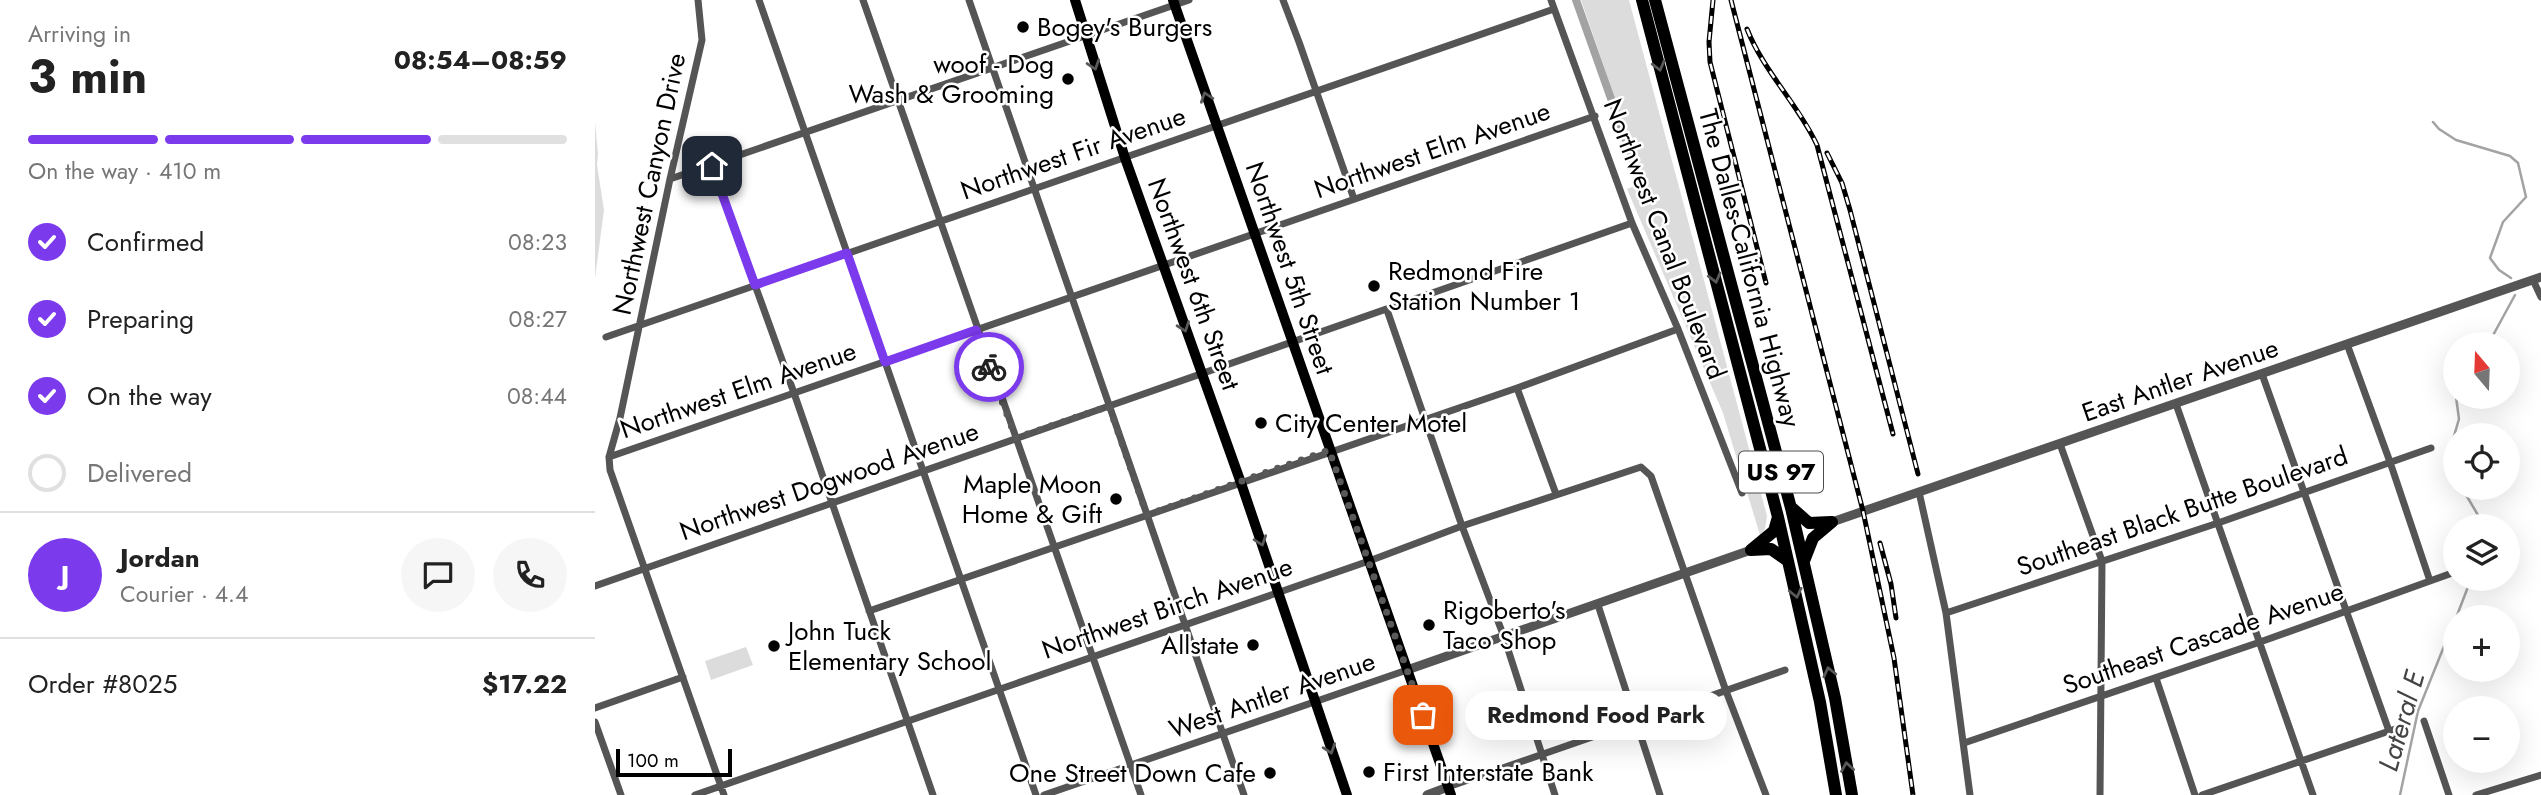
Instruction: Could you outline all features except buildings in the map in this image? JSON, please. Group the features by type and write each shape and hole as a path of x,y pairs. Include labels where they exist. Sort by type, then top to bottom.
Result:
{"highway":[{"name":"The Dalles-California Highway","path":"1641,0 1778,517 1820,702 1836,795"},
{"name":"The Dalles-California Highway","path":"1655,0 1791,508 1835,698 1852,795"},
{"path":"1791,508 1809,523 1832,522"},
{"path":"1751,550 1773,531 1778,517"},
{"path":"1804,561 1813,538 1832,522"},
{"path":"1751,550 1771,549 1788,561"}],"main road":[{"name":"Northwest 6th Street","path":"1075,0 1125,158 1241,483 1347,795"},
{"name":"Northwest 5th Street","path":"1174,2 1449,791"}],"street":[{"name":"Northwest Canyon Drive","path":"609,457 621,418 670,179 702,40 698,0"},
{"path":"759,0 1036,795"},
{"path":"863,0 976,330 1141,795"},
{"path":"969,0 1244,795"},
{"path":"670,179 1085,36 1174,2 1189,0"},
{"path":"1283,0 1354,199"},
{"name":"Northwest Canal Boulevard","path":"1551,0 1632,223 1678,329 1742,493"},
{"name":"Northwest Fir Avenue","path":"606,337 1555,9"},
{"name":"Northwest Elm Avenue","path":"609,457 1595,116"},
{"path":"712,166 933,795"},
{"name":"Northwest Dogwood Avenue","path":"595,586 1632,223"},
{"path":"2537,279 2541,297"},
{"name":"East Antler Avenue","path":"1832,522 2537,279"},
{"path":"1387,310 1462,526 1504,637 1555,795"},
{"path":"869,611 1329,450 1517,388 1678,329"},
{"path":"2347,344 2430,581"},
{"path":"2262,374 2389,731"},
{"path":"1517,388 1556,494"},
{"path":"2176,404 2313,795"},
{"path":"2060,444 2102,561 2100,795"},
{"name":"Southeast Black Butte Boulevard","path":"1946,613 2218,523 2431,448"},
{"path":"609,457 610,470 724,795"},
{"name":"Northwest Birch Avenue","path":"695,795 1369,561 1462,526 1641,467 1651,476 1685,572"},
{"path":"1919,492 1946,613 1970,795"},
{"name":"West Antler Avenue","path":"1044,795 1751,550"},
{"path":"1685,572 1766,795"},
{"name":"Southeast Cascade Avenue","path":"1964,743 2443,576"},
{"path":"1598,605 1660,795"},
{"path":"1427,795 1449,791 1784,670"},
{"path":"595,708 683,677"},
{"path":"2157,678 2195,795"},
{"path":"2424,721 2449,795"},
{"path":"595,722 621,795"},
{"path":"2207,794 2404,726"},
{"path":"2476,795 2541,775"}],"shaded area":[{"path":"1581,0 1629,0 1767,516 1765,529 1760,535 1723,413 1627,189 1644,182"},
{"path":"595,122 597,165 604,210 595,278"},
{"path":"746,647 753,665 711,680 705,661"}],"waterway":[{"path":"1576,0 1641,183"},
{"name":"Lateral E","path":"2433,122 2456,140 2510,156 2518,163 2526,197 2503,222 2490,258 2499,270 2511,278"},
{"name":"Lateral E","path":"2495,332 2515,295"},
{"name":"Lateral E","path":"2458,410 2458,423"},
{"name":"Lateral E","path":"2469,500 2477,514"},
{"name":"Lateral E","path":"2461,605 2466,591"},
{"name":"Lateral E","path":"2400,795 2418,711 2443,649"}],"railway":[{"path":"1713,0 1710,62 1766,283"},
{"path":"1731,0 1863,511 1894,658 1913,795"},
{"path":"1747,29 1762,59 1817,145 1893,434"},
{"path":"1827,153 1842,183 1850,210 1918,474"},
{"path":"1880,543 1891,584 1896,618"}],"way so far":[{"path":"989,367 1016,438 1109,406 1147,515 1329,450 1423,715"}],"place":[{"name":"Bogey's Burgers","path":"1023,27"},
{"name":"woof - Dog Wash & Grooming","path":"1068,79"},
{"name":"Redmond Fire Station Number 1","path":"1374,286"},
{"name":"City Center Motel","path":"1261,423"},
{"name":"Maple Moon Home & Gift","path":"1116,499"},
{"name":"Rigoberto's Taco Shop","path":"1429,625"},
{"name":"Allstate","path":"1253,645"},
{"name":"John Tuck Elementary School","path":"774,646"},
{"name":"Redmond Food Park","path":"1423,715"},
{"name":"First Interstate Bank","path":"1369,772"},
{"name":"One Street Down Cafe","path":"1270,773"}],"route":[{"path":"712,166 755,285 847,253 885,362 976,330 989,367"}]}
